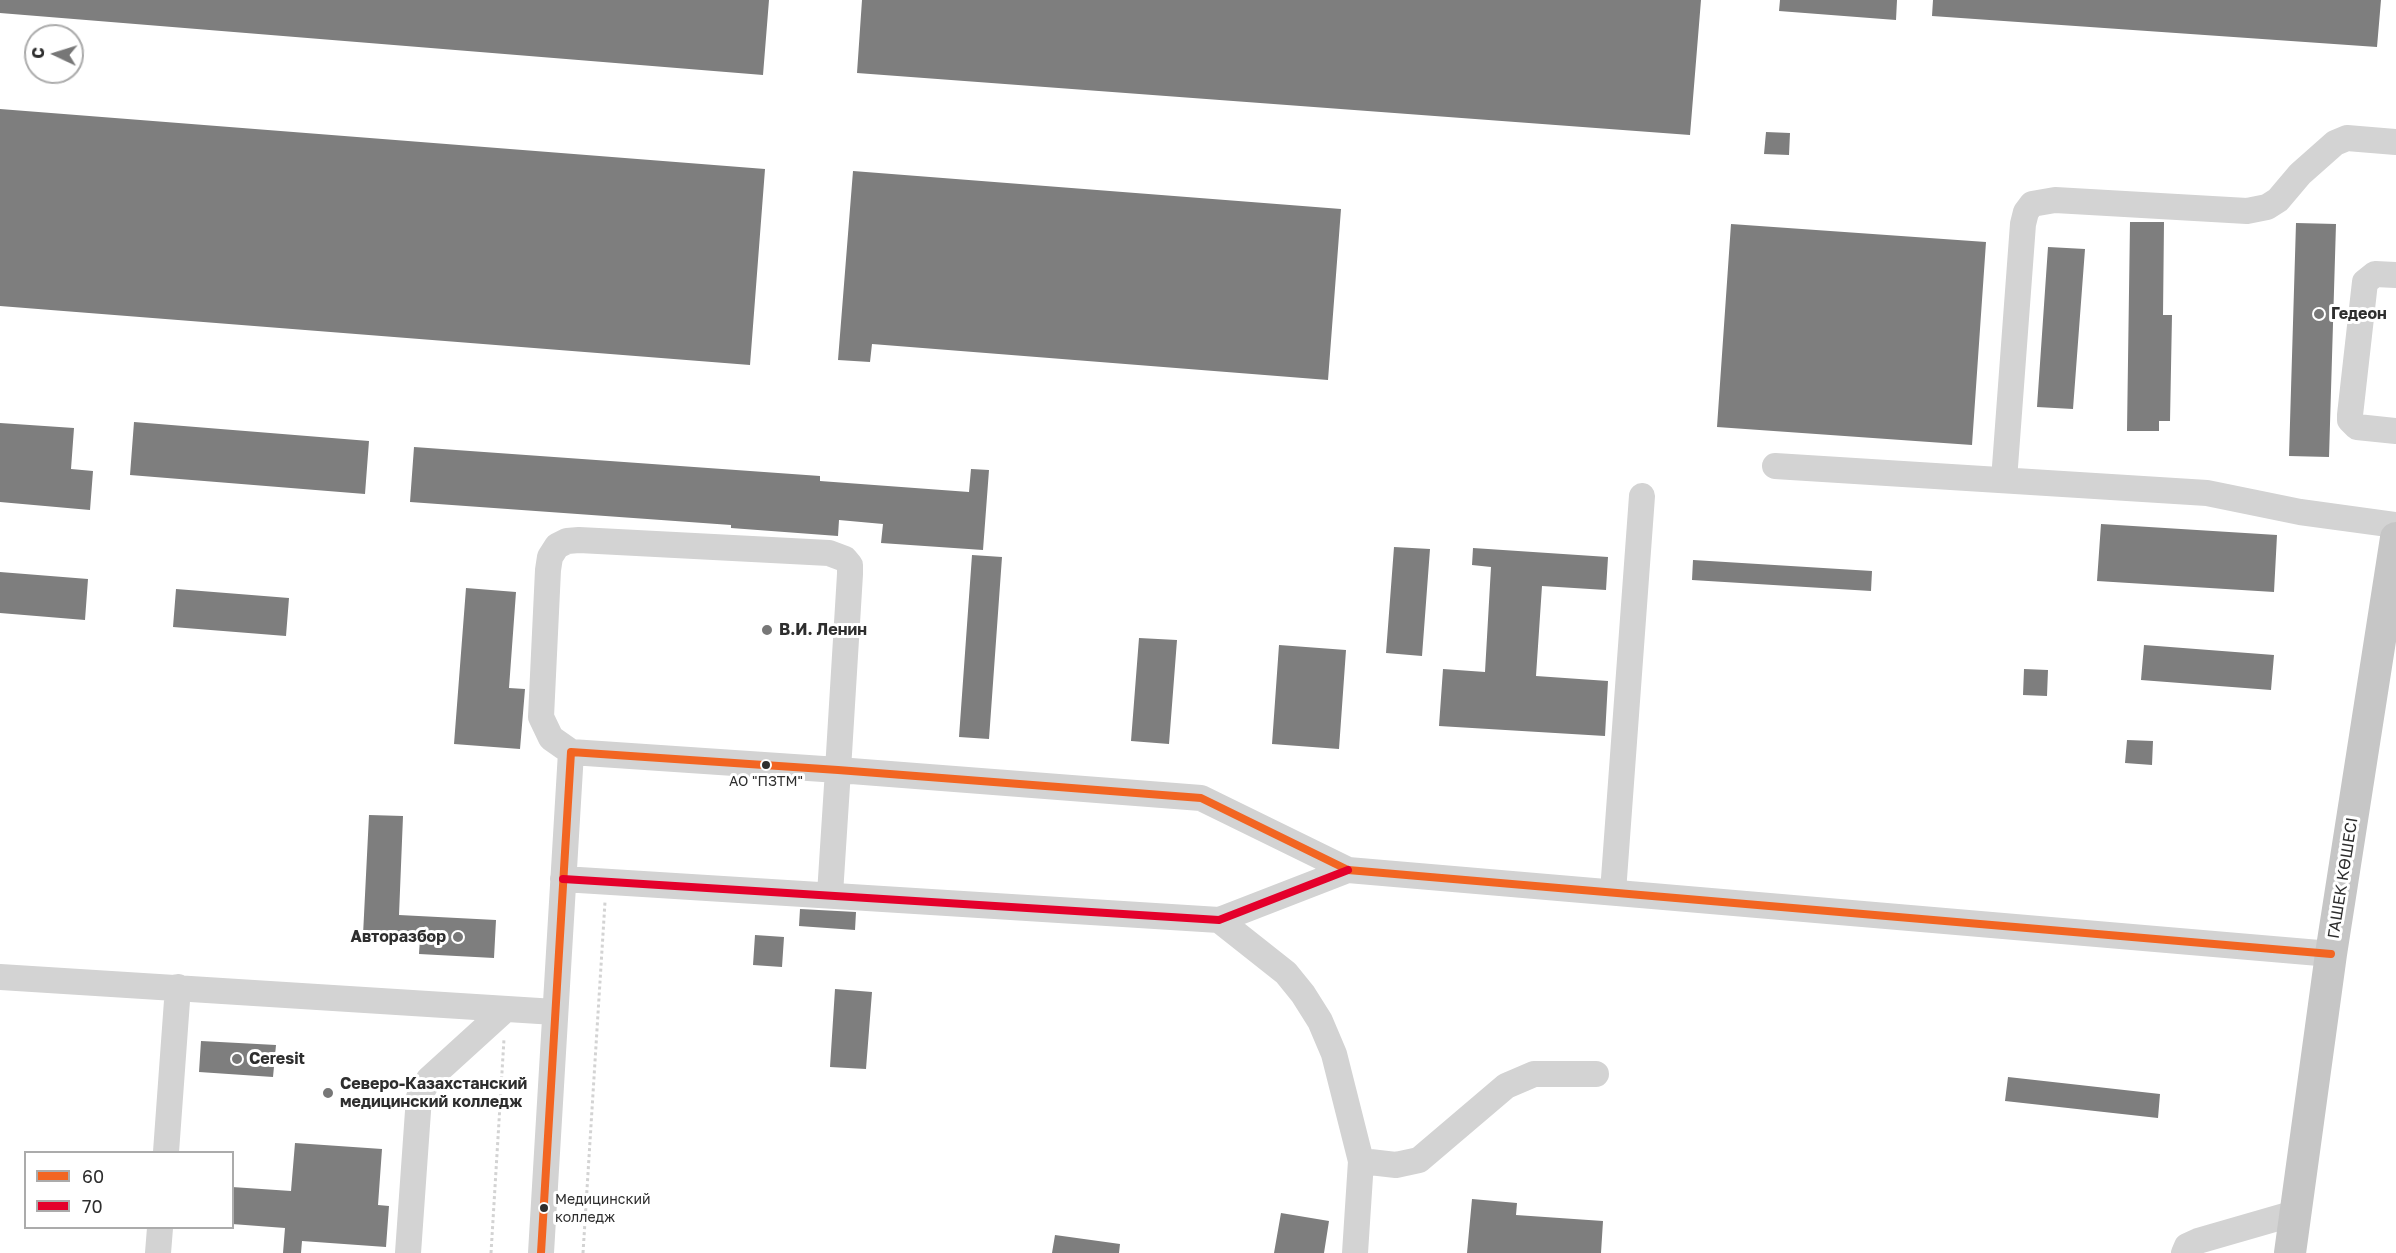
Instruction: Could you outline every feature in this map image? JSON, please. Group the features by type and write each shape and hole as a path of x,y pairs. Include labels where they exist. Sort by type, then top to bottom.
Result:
{"main road":[{"name":"ГАШЕК КӨШЕСІ","path":"2290,1253 2331,954 2389,626 2396,538"}],"street":[{"path":"2004,480 2024,224 2026,212 2032,204 2042,200 2055,200 2247,211 2267,207 2278,200 2300,174 2335,142 2348,138 2396,142"},
{"path":"2396,275 2375,274 2365,282 2350,420 2356,427 2396,431"},
{"path":"1775,466 2207,493 2289,510 2396,525"},
{"path":"1613,892 1642,496"},
{"path":"830,894 838,770 850,574 850,565 845,559 830,553 579,540 567,541 557,546 550,557 548,570 541,717 551,738 571,752 838,770 1201,798 1348,870 2331,954"},
{"path":"541,1253 571,752"},
{"path":"563,879 1219,920 1348,870"},
{"path":"1219,920 1286,973 1320,1021 1334,1054 1361,1161 1355,1253"},
{"path":"0,977 555,1012"},
{"path":"166,1151 178,987"},
{"path":"408,1253 419,1097 429,1079 506,1009"},
{"path":"1361,1161 1396,1165 1419,1160 1506,1086 1534,1074 1596,1074"},
{"path":"2184,1253 2187,1246 2198,1241 2295,1212"},
{"path":"158,1253 160,1229"}],"path":[{"path":"583,1253 607,880"},
{"path":"491,1253 506,1009"}],"building":[{"path":"0,0 769,0 763,75 0,13"},
{"path":"862,0 1701,0 1690,135 857,73"},
{"path":"1780,0 1897,0 1896,20 1779,11"},
{"path":"1933,0 2381,0 2377,47 1932,16"},
{"path":"0,109 765,169 750,365 0,306"},
{"path":"1766,132 1790,133 1789,155 1764,154"},
{"path":"853,171 1341,209 1328,380 872,344 870,362 838,360"},
{"path":"2130,222 2164,222 2163,315 2172,315 2170,421 2159,421 2159,431 2127,431"},
{"path":"2296,223 2336,224 2329,457 2289,456"},
{"path":"1731,224 1986,242 1972,445 1717,427"},
{"path":"2048,247 2085,249 2073,409 2037,407"},
{"path":"134,422 369,441 365,494 130,475"},
{"path":"0,423 74,428 71,469 93,471 90,510 0,502"},
{"path":"414,447 820,476 820,481 969,492 971,469 989,470 983,550 881,543 883,524 839,520 838,536 731,528 731,525 410,502"},
{"path":"2101,524 2277,535 2274,592 2097,581"},
{"path":"1394,547 1430,549 1422,656 1386,653"},
{"path":"1473,548 1608,557 1606,590 1542,586 1536,676 1608,681 1605,736 1439,726 1443,669 1485,672 1491,567 1472,565"},
{"path":"972,555 1002,557 989,739 959,737"},
{"path":"1693,560 1872,571 1871,591 1692,580"},
{"path":"0,572 88,579 85,620 0,613"},
{"path":"466,588 516,592 509,688 525,689 520,749 454,744"},
{"path":"176,589 289,598 286,636 173,627"},
{"path":"1139,638 1177,640 1169,744 1131,741"},
{"path":"1279,645 1346,650 1339,749 1272,744"},
{"path":"2144,645 2274,655 2271,690 2141,680"},
{"path":"2024,669 2048,670 2047,696 2023,695"},
{"path":"2127,740 2153,741 2152,765 2125,763"},
{"path":"369,815 403,816 399,915 496,920 494,958 419,954 420,938 363,935"},
{"path":"800,909 856,912 855,930 799,926"},
{"path":"755,935 784,937 782,967 753,965"},
{"path":"835,989 872,992 866,1069 830,1067"},
{"name":"Ceresit","path":"201,1041 276,1045 273,1077 199,1072"},
{"path":"2008,1077 2160,1094 2158,1118 2005,1101"},
{"path":"295,1143 382,1149 378,1205 389,1206 386,1247 302,1241 301,1253 283,1253 285,1228 234,1224 234,1187 291,1191"},
{"path":"1472,1199 1517,1203 1516,1215 1603,1221 1601,1253 1467,1253"},
{"path":"1281,1213 1329,1221 1324,1253 1274,1253"},
{"path":"1055,1235 1120,1244 1119,1253 1052,1253"}],"transit line":[{"name":"60","path":"541,1253 571,752 1201,798 1348,870 2331,954"},
{"name":"70","path":"563,879 1219,920 1348,870"}],"place":[{"name":"Гедеон","path":"2319,314"},
{"name":"В.И. Ленин","path":"767,630"},
{"name":"АО \"ПЗТМ\"","path":"766,765"},
{"name":"Авторазбор","path":"458,937"},
{"name":"Ceresit","path":"237,1059"},
{"name":"Северо-Казахстанский медицинский колледж","path":"328,1093"},
{"name":"Медицинский колледж","path":"544,1208"}]}
